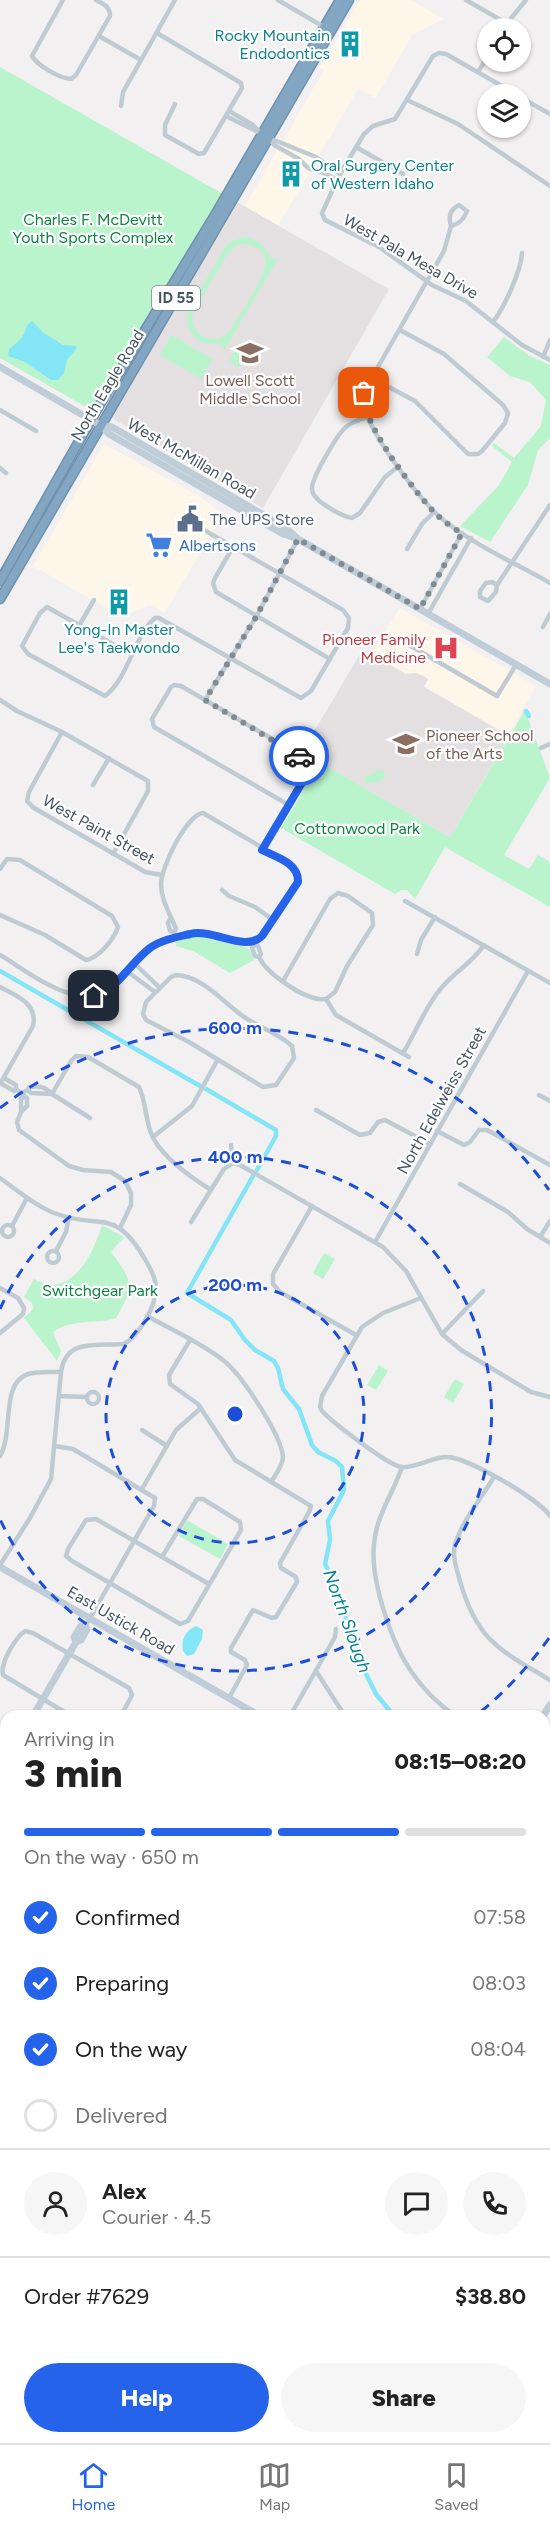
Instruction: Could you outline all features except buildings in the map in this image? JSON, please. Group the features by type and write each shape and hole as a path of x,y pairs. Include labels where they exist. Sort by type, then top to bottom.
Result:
{"highway":[{"name":"North Eagle Road","path":"0,599 241,187 297,76 340,0"},
{"name":"North Eagle Road","path":"0,580 91,420 349,0"}],"main road":[{"name":"West McMillan Road","path":"0,367 100,425 109,434 283,534 298,539 550,684"},
{"name":"West McMillan Road","path":"100,425 112,427 286,528 298,539"},
{"path":"254,510 256,514 283,534"},
{"name":"East Ustick Road","path":"0,1566 250,1710"},
{"path":"37,1710 76,1642 74,1637 81,1626 85,1626"}],"street":[{"path":"63,0 32,56 35,62 71,79 76,75 110,16 110,11 96,0"},
{"path":"121,106 123,92 176,0"},
{"path":"278,0 324,27"},
{"path":"466,0 493,18"},
{"path":"511,18 526,0"},
{"path":"157,33 238,79 242,88 204,153 199,154 165,135 165,125 175,104"},
{"path":"99,36 141,60"},
{"path":"266,136 274,145 295,156 308,168 337,180 367,130 395,119 433,56 440,53 446,54 477,71"},
{"path":"478,72 499,84"},
{"path":"407,100 458,124 550,186"},
{"path":"531,103 550,114"},
{"path":"228,114 266,136 316,157 340,174"},
{"path":"356,147 403,174"},
{"name":"West Pala Mesa Drive","path":"337,180 322,213 326,220 379,248 428,282 466,301 522,345 550,360"},
{"path":"451,226 460,223 467,211 465,207 459,205 451,211 449,215 451,226 444,251 363,397 367,417 373,430 434,512 462,533 550,583"},
{"path":"493,322 504,306 519,268 522,253"},
{"path":"372,378 415,401 464,452 473,455 482,451 505,423 508,413 503,405 444,354 400,330"},
{"path":"543,357 550,340"},
{"path":"0,410 36,431"},
{"path":"367,417 343,429 313,481 311,488 317,499 344,517 352,518 360,513 385,477 399,466"},
{"path":"0,468 6,473"},
{"path":"497,585 492,582 486,583 480,591 480,597 484,601 490,599 496,592 497,585 550,505"},
{"path":"407,549 422,524 434,512"},
{"path":"132,655 47,607 40,614 22,649 105,696 112,689 155,618 166,621 294,695 303,697 311,691 348,628 347,614 204,530"},
{"path":"420,609 462,533"},
{"path":"428,614 471,538"},
{"path":"205,700 256,617 298,539"},
{"path":"233,547 215,578 214,588 220,596 330,659"},
{"path":"80,624 94,600"},
{"path":"543,627 550,614"},
{"path":"409,645 498,696 516,665"},
{"path":"262,850 289,805 305,775 304,764 293,751 181,686 174,685 154,714 152,723 158,730 289,805"},
{"path":"0,700 22,714 62,732 145,778 150,784 113,854"},
{"name":"West Paint Street","path":"62,732 29,792 27,801 34,808 113,854 146,872 162,875"},
{"path":"541,748 550,744"},
{"path":"93,785 109,758"},
{"path":"0,956 66,993 94,996 108,990 154,945 204,932 245,943 254,943 262,936 295,888 299,875 292,865 262,850 213,817 198,814 188,823 162,875 162,892 170,919 168,923 170,931 174,932 176,938"},
{"path":"0,869 10,858 20,860 74,890 112,916 118,927 116,934 96,956 86,960 45,935 0,915"},
{"path":"222,890 229,896 255,907 273,920"},
{"path":"254,943 261,954 259,957 271,974 283,981 314,999 326,999 335,992 347,966 373,926 374,917 362,905 338,893 327,904 283,981"},
{"path":"405,901 550,983"},
{"path":"417,954 421,940 435,917"},
{"path":"403,1053 441,989 470,963 484,945"},
{"path":"135,963 157,990"},
{"name":"North Edelweiss Street","path":"375,1242 528,970"},
{"path":"128,972 157,990"},
{"path":"176,975 181,975 207,988 243,1016 289,1043 294,1050 294,1058 280,1082 272,1087 263,1087 194,1045 146,1020 143,1014 146,1002 157,990 176,975"},
{"path":"0,987 27,1003 34,1013 33,1026 0,1084 14,1091 16,1089"},
{"path":"326,999 336,1015 409,1057"},
{"path":"52,1094 76,1056 88,1057 139,1087 153,1137 184,1173 212,1190"},
{"path":"153,1137 192,1106 217,1061"},
{"path":"4,1078 16,1085 16,1089 23,1095"},
{"path":"90,1118 52,1094 31,1093 28,1090 21,1098 18,1125 22,1133 69,1166 83,1170 111,1172 125,1181 131,1193 131,1205 120,1228"},
{"path":"539,1095 550,1101"},
{"path":"316,1110 360,1135 370,1133 378,1122 385,1120 430,1144"},
{"path":"437,1131 464,1145 470,1142 479,1130 487,1130 550,1165"},
{"path":"231,1145 233,1163"},
{"path":"191,1222 224,1169 233,1163 240,1165 375,1242 395,1257 406,1271 442,1334 460,1350 531,1392 550,1397"},
{"path":"0,1178 48,1210 69,1217 104,1221 120,1228 135,1241 156,1280 154,1302 135,1336 124,1344 80,1347 70,1350 63,1360 49,1485 0,1566"},
{"path":"460,1184 508,1212 550,1243"},
{"path":"12,1226 27,1198"},
{"path":"312,1206 273,1274 273,1284 280,1292 356,1335"},
{"path":"56,1251 66,1232 69,1217"},
{"path":"540,1237 550,1221"},
{"path":"0,1288 18,1298 24,1308 23,1314 0,1333"},
{"path":"442,1334 483,1291"},
{"path":"421,1298 372,1319 356,1335 322,1396 320,1407 326,1415 388,1462 402,1467 436,1458 448,1457 468,1461 537,1502 550,1516"},
{"path":"147,1316 225,1361 239,1377 268,1420 283,1459 271,1482"},
{"path":"190,1340 168,1380 170,1384 201,1408 235,1460 311,1506 280,1563 281,1568 296,1577 296,1584 279,1614 274,1618 253,1610 231,1648 231,1652 245,1660 247,1665 229,1698"},
{"path":"0,1456 5,1445 10,1397 14,1383 26,1374 61,1372"},
{"path":"59,1396 87,1397"},
{"path":"142,1489 176,1430 201,1408"},
{"path":"142,1430 167,1446"},
{"path":"55,1446 73,1449 155,1498 154,1506 85,1626"},
{"path":"402,1467 377,1524 374,1563 391,1630 412,1674 446,1710"},
{"path":"494,1477 458,1537 454,1549 455,1561 469,1610 487,1638 510,1656 550,1680"},
{"path":"162,1557 197,1499 203,1499 237,1518 241,1525 241,1530 209,1584 185,1624 180,1624 66,1556 68,1549 90,1518 96,1519 134,1541 209,1584"},
{"path":"293,1710 335,1637 336,1629"},
{"path":"60,1710 9,1680 2,1673 4,1662 19,1636 25,1631 33,1633 125,1685 131,1691 130,1699 124,1710"},
{"path":"316,1671 341,1710"}],"shaded area":[{"path":"360,0 411,0 443,19 412,35 376,98 358,89 278,226 245,206 324,70 320,67"},
{"name":"Lowell Scott Middle School","path":"237,202 389,289 263,508 110,417"},
{"path":"104,444 201,497 223,514 165,613 149,605 122,617 33,566"},
{"path":"400,608 536,686 508,735 424,686 414,673 406,674 371,654"},
{"name":"Pioneer School of the Arts","path":"363,649 406,674 416,673 423,676 428,679 424,687 509,736 450,837 302,752"}],"green space":[{"name":"Charles F. McDevitt Youth Sports Complex","path":"0,67 223,194 95,404 86,407 0,358"},
{"path":"244,237 254,239 264,247 270,259 272,257 277,260 225,349 220,346 221,344 203,343 198,340 189,329 187,320 189,309 225,247 232,241","holes":["239,244 255,246 262,252 265,262 263,274 228,333 215,339 203,336 194,327 193,312 228,253"]},
{"path":"171,335 213,359 201,379 160,355"},
{"path":"504,337 530,356 550,365 550,438 538,450 528,485 490,542 460,526 499,485 512,462 492,446 494,443 514,458 541,426 546,400 530,382 510,376 487,357"},
{"path":"241,341 251,347 239,368 229,361"},
{"name":"Cottonwood Park","path":"525,710 550,778 504,855 529,869 538,855 550,862 550,907 445,847 415,899 407,890 401,890 395,894 281,828 298,801 306,782 306,762 302,752 450,837"},
{"path":"382,769 386,776 384,779 374,783 365,783 364,777"},
{"path":"197,936 249,949 254,960 230,973 193,951 176,946 175,942"},
{"name":"Switchgear Park","path":"102,1225 124,1237 111,1252 127,1278 129,1285 126,1299 116,1318 76,1323 53,1332 61,1351 57,1361 24,1318 33,1309 32,1303 24,1297 34,1279 47,1284 59,1284 78,1271 93,1249"},
{"path":"324,1253 335,1259 323,1279 313,1273"},
{"path":"379,1365 388,1371 376,1390 367,1385"},
{"path":"455,1379 464,1384 453,1403 444,1397"},
{"path":"187,1520 228,1544 220,1559 179,1536"}],"water":[{"path":"32,321 44,333 63,345 76,346 67,360 64,373 58,380 51,380 25,362 8,356 9,349 21,338"},
{"path":"196,1626 203,1630 202,1639 194,1654 187,1656 183,1651 183,1639 189,1630"}],"waterway":[{"path":"526,711 529,716"},
{"name":"North Slough","path":"0,971 200,1086"},
{"name":"North Slough","path":"206,1089 276,1130 276,1136 257,1170"},
{"name":"North Slough","path":"253,1176 187,1293 231,1320 255,1350 274,1361 283,1389 299,1409 312,1445 318,1452 336,1461 342,1467 344,1490 328,1521 330,1540 325,1564 337,1587 356,1654 376,1694 389,1710"}],"way so far":[{"path":"299,756 205,700 256,617 298,539 420,609 462,533 430,508 373,430 364,407 364,393"}],"place":[{"name":"Rocky Mountain Endodontics","path":"350,44"},
{"name":"Oral Surgery Center of Western Idaho","path":"291,174"},
{"name":"Lowell Scott Middle School","path":"250,353"},
{"name":"The UPS Store","path":"190,519"},
{"name":"Albertsons","path":"159,545"},
{"name":"Yong-In Master Lee's Taekwondo","path":"119,602"},
{"name":"Pioneer Family Medicine","path":"446,648"},
{"name":"Pioneer School of the Arts","path":"406,744"}],"route":[{"path":"94,996 118,983 148,950 159,943 198,932 212,933 245,943 254,942 262,936 298,882 299,875 292,865 262,850 303,781 305,770 299,756"}]}
